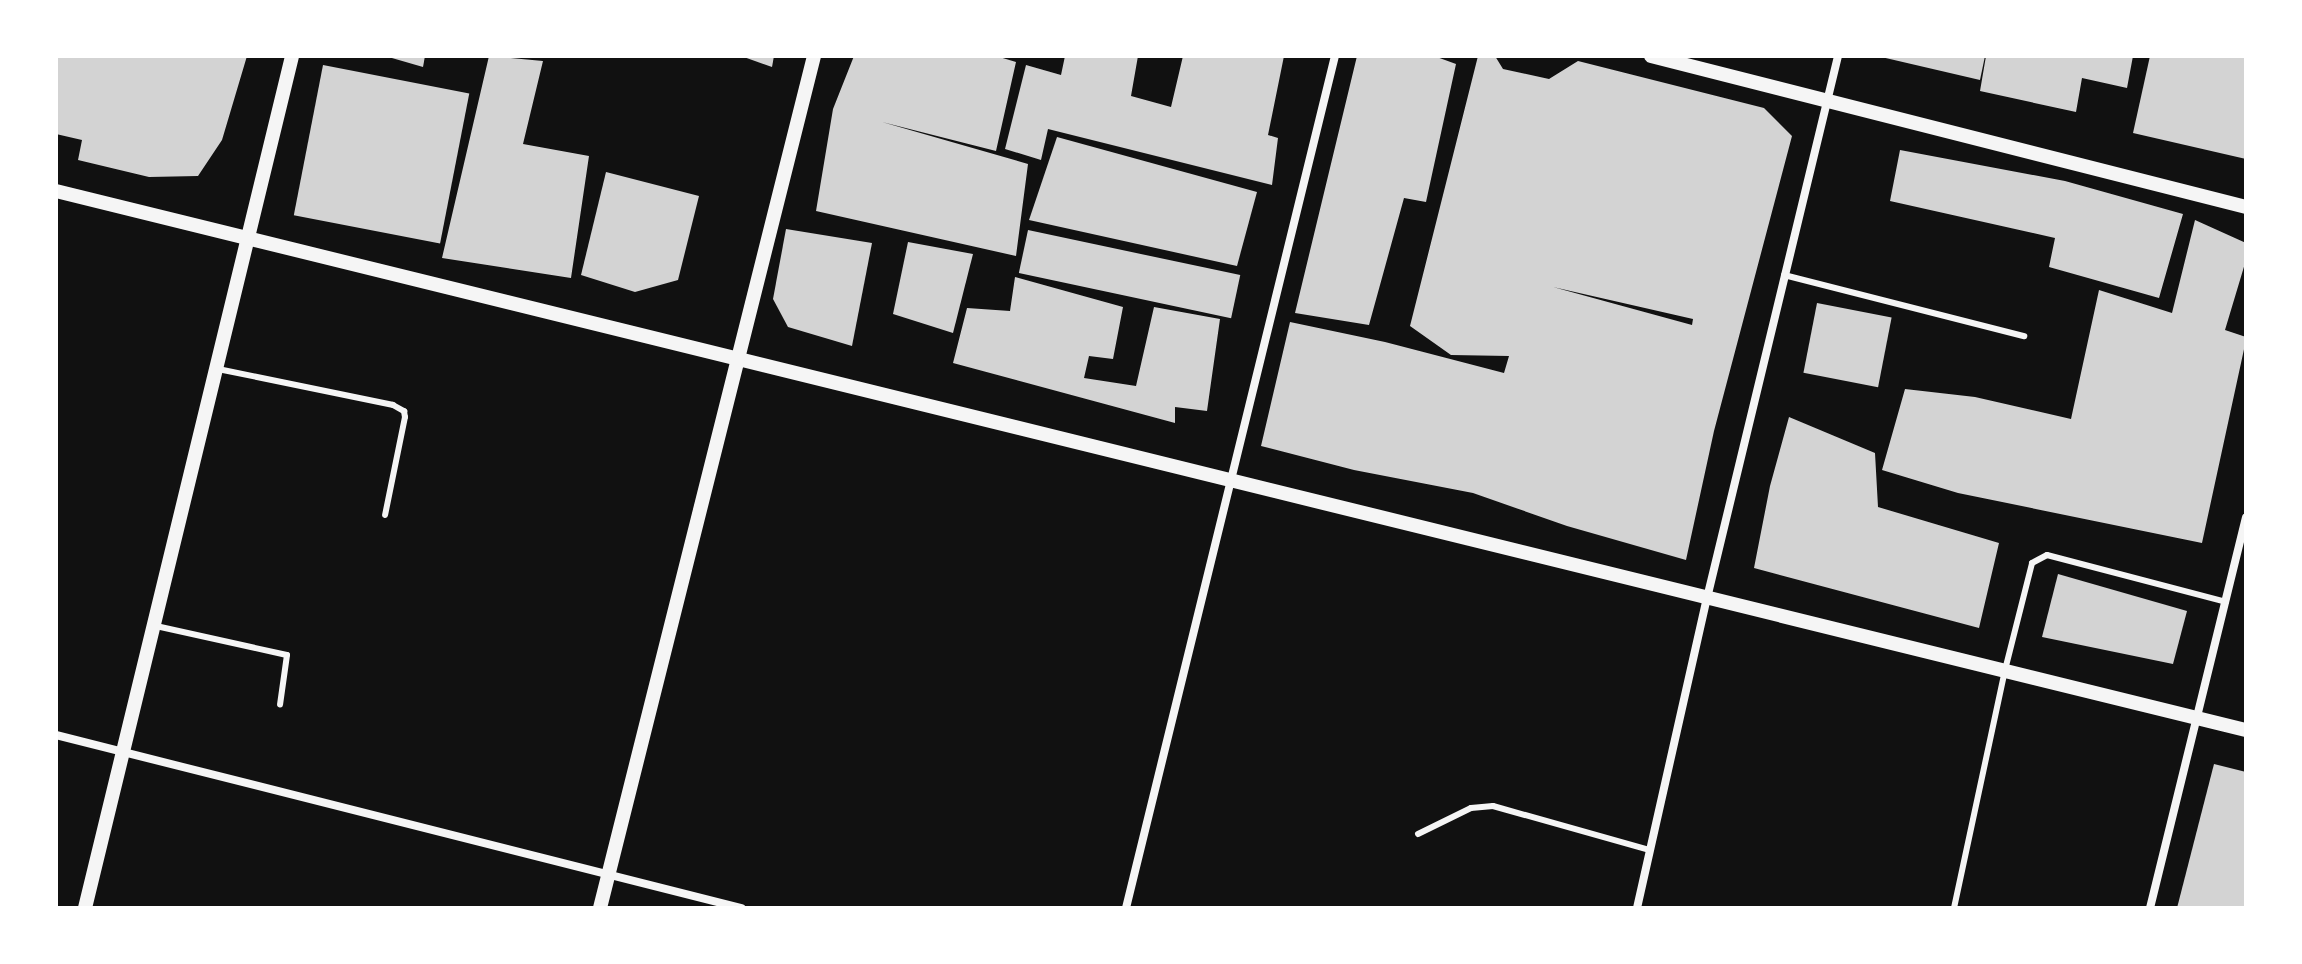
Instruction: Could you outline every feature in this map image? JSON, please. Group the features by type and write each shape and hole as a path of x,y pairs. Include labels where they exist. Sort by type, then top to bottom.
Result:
{"street":[{"path":"85,908 126,752 292,56"},
{"path":"600,908 814,56"},
{"path":"1126,908 1335,56"},
{"path":"1651,56 2246,207"},
{"path":"1637,908 1707,598 1838,56"},
{"path":"56,191 2246,730"},
{"path":"2150,908 2246,518"},
{"path":"56,735 741,908"}],"lane":[{"path":"1784,275 2024,336"},
{"path":"218,369 393,405 404,411 385,515"},
{"path":"1954,908 2005,670 2032,563 2047,555 2226,602"},
{"path":"156,626 287,655 280,705"},
{"path":"1418,834 1471,808 1493,806 1650,850"}],"building":[{"path":"56,56 247,56 222,140 198,176 149,177 78,160 82,140 56,134"},
{"path":"385,56 425,56 423,67"},
{"path":"489,56 543,61 523,144 589,156 571,278 442,258"},
{"path":"741,56 774,56 772,67"},
{"path":"854,56 996,56 1016,62 996,151 882,122 1028,164 1016,256 816,211 833,109"},
{"path":"1065,56 1138,56 1131,96 1171,107 1183,56 1284,56 1268,135 1278,138 1272,185 1048,129 1041,160 1005,149 1026,65 1061,75"},
{"path":"1357,56 1434,56 1456,64 1426,202 1404,198 1369,325 1295,313"},
{"path":"1478,56 1495,56 1503,69 1549,79 1578,61 1764,108 1792,136 1714,431 1686,560 1567,526 1473,493 1354,470 1261,446 1290,322 1385,342 1504,373 1509,356 1451,355 1410,326","holes":["1553,287 1693,319 1692,325"]},
{"path":"1877,56 1985,56 1980,80"},
{"path":"1986,56 2133,56 2127,88 2082,78 2076,112 1980,91"},
{"path":"2150,56 2246,56 2246,159 2133,133"},
{"path":"323,65 469,93 440,244 294,215"},
{"path":"1057,137 1257,192 1237,266 1029,220"},
{"path":"1900,150 2065,181 2183,214 2159,298 2049,267 2055,238 1890,201"},
{"path":"606,172 699,196 678,280 635,292 581,275"},
{"path":"2195,220 2246,243 2246,260 2225,330 2246,337 2246,340 2202,543 1958,493 1882,470 1905,389 1975,397 2071,419 2099,290 2172,313"},
{"path":"786,229 872,243 852,346 788,327 773,299"},
{"path":"1028,230 1240,275 1231,318 1019,273"},
{"path":"908,242 973,254 953,333 893,314"},
{"path":"1015,277 1123,307 1113,359 1089,356 1084,378 1136,386 1154,307 1220,319 1207,411 1175,407 1175,423 953,363 967,308 1010,311"},
{"path":"1817,303 1892,318 1878,387 1803,373"},
{"path":"1789,417 1875,453 1878,507 1999,543 1979,628 1754,568 1770,486"},
{"path":"2058,574 2187,611 2173,664 2042,637"},
{"path":"2214,764 2246,772 2246,908 2177,908"}]}
